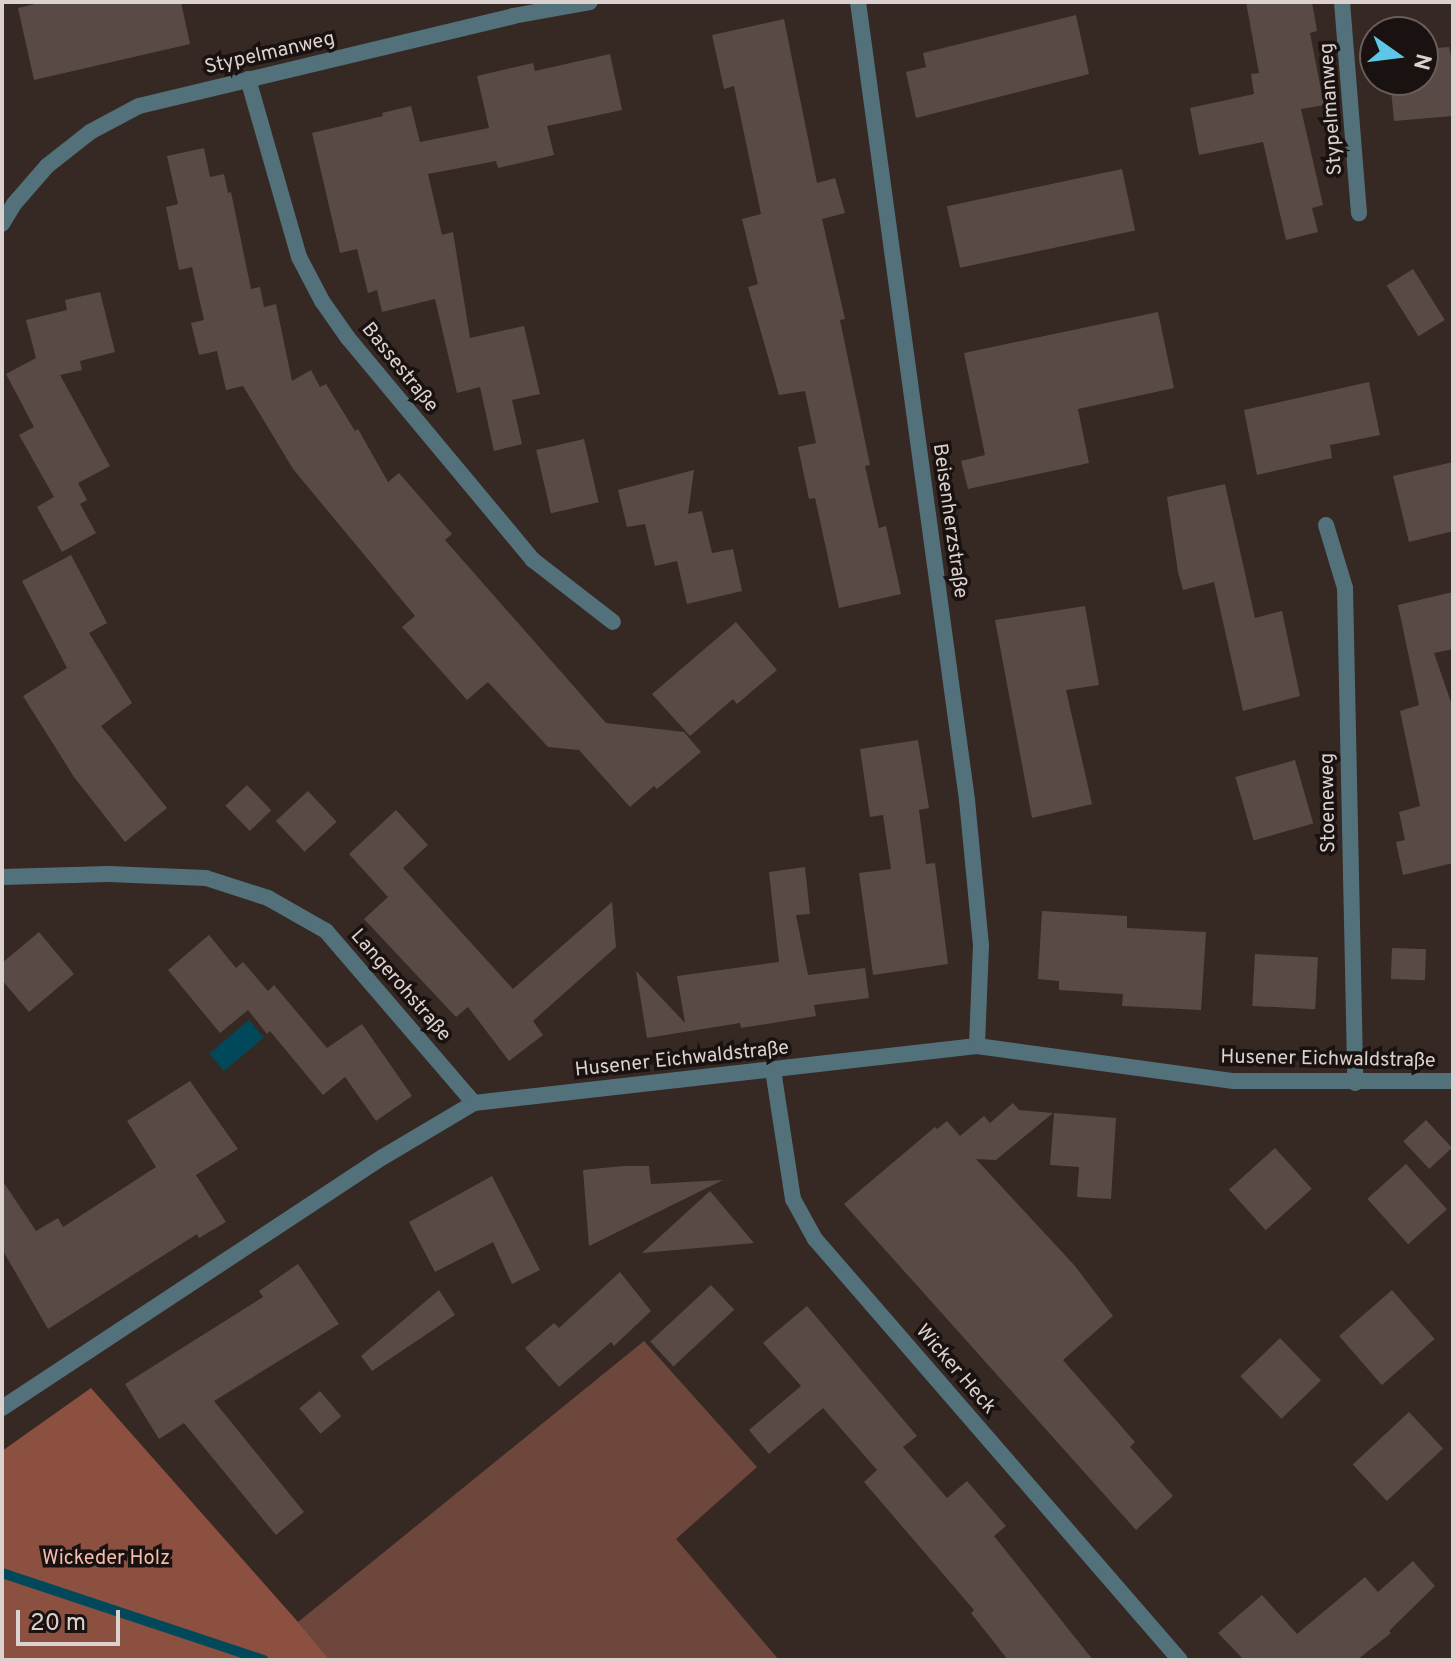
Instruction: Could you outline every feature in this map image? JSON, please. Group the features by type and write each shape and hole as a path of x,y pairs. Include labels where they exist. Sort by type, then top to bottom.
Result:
{"street":[{"name":"Stypelmanweg","path":"2,224 14,204 47,166 90,132 139,106 558,5 590,2"},
{"name":"Beisenherzstraße","path":"858,2 967,800 981,945 977,1046"},
{"name":"Stypelmanweg","path":"1342,2 1359,213"},
{"name":"Bassestraße","path":"248,79 299,257 322,301 348,338 533,560 613,622"},
{"name":"Stoeneweg","path":"1326,525 1345,588 1355,1083"},
{"name":"Langerohstraße","path":"2,877 109,874 206,878 268,898 326,931 474,1103"},
{"name":"Husener Eichwaldstraße","path":"2,1408 383,1157 474,1103 977,1046 1234,1081 1453,1081"},
{"name":"Wicker Heck","path":"773,1070 793,1199 815,1239 1180,1660"}],"shaded area":[{"path":"644,1341 757,1467 676,1539 779,1660 330,1660 298,1622"}],"green space":[{"name":"Wickeder Holz","path":"91,1388 330,1660 2,1660 2,1451"}],"water":[{"path":"249,1020 264,1038 224,1071 209,1053"}],"building":[{"path":"44,2 181,2 190,44 34,80 18,8"},
{"path":"1246,2 1312,2 1317,31 1310,33 1324,105 1301,109 1323,205 1312,208 1318,232 1286,240 1263,142 1199,155 1190,108 1254,94 1251,74 1259,73"},
{"path":"1076,15 1089,74 916,118 906,72 926,67 923,53"},
{"path":"784,19 817,183 835,178 845,213 822,219 845,319 840,320 870,465 865,466 879,528 886,526 901,594 839,608 815,498 809,499 798,447 816,443 805,391 779,395 748,287 758,284 742,219 761,214 734,86 724,89 712,35"},
{"path":"1449,47 1453,66 1453,116 1394,121 1392,96 1439,96 1439,48"},
{"path":"610,54 622,110 547,126 554,155 498,168 496,161 428,174 442,235 453,232 470,338 524,326 540,394 512,400 522,444 494,451 480,387 457,393 435,299 382,312 377,290 368,293 357,249 340,253 312,133 411,106 420,142 489,128 477,76 533,63 535,71"},
{"path":"204,148 210,177 224,174 228,193 231,192 251,289 260,287 264,307 276,304 292,381 311,370 320,387 326,384 355,431 358,429 388,482 399,473 452,534 445,540 606,723 684,732 701,752 657,789 654,786 630,807 579,750 548,747 488,682 467,700 402,627 415,616 293,469 243,386 226,390 217,351 199,355 191,323 204,320 192,267 179,270 166,207 178,204 167,156"},
{"path":"1122,169 1135,231 960,268 947,206"},
{"path":"1413,269 1445,320 1419,336 1387,285"},
{"path":"100,292 115,352 80,361 82,370 60,375 110,466 78,483 87,500 80,504 96,533 62,552 37,507 54,497 19,435 34,427 6,374 36,358 26,320 67,310 65,300"},
{"path":"1158,312 1174,388 1078,409 1089,463 968,489 961,461 985,455 964,353"},
{"path":"1369,382 1380,435 1330,445 1332,458 1257,475 1244,410"},
{"path":"584,439 599,502 551,513 536,450"},
{"path":"1453,462 1453,531 1409,542 1393,476"},
{"path":"694,470 688,514 702,511 712,553 733,549 742,591 687,604 677,561 655,566 645,524 627,527 618,490"},
{"path":"1225,484 1255,618 1282,611 1300,696 1243,711 1214,582 1183,590 1167,497"},
{"path":"71,555 107,623 89,633 132,703 101,726 167,808 125,842 74,777 23,696 67,668 22,581"},
{"path":"1453,592 1453,649 1434,653 1453,708 1453,863 1403,875 1396,842 1405,840 1399,812 1420,806 1400,711 1419,705 1398,605"},
{"path":"1085,606 1099,685 1066,690 1092,804 1032,818 995,620"},
{"path":"736,622 777,670 737,704 733,699 690,736 652,694"},
{"path":"918,740 929,808 919,810 926,864 935,863 948,964 873,975 859,873 891,869 883,815 870,817 860,749"},
{"path":"1295,760 1313,823 1254,841 1235,777"},
{"path":"247,785 271,810 250,831 225,806"},
{"path":"308,791 337,822 304,852 276,821"},
{"path":"396,810 428,845 403,868 513,989 612,902 616,947 533,1021 543,1035 509,1061 468,1007 456,1017 364,919 388,897 349,854"},
{"path":"805,867 810,914 796,915 808,975 865,968 869,998 814,1005 816,1016 741,1028 740,1023 647,1038 636,971 685,1023 677,976 779,962 769,872"},
{"path":"1042,911 1127,916 1127,928 1206,932 1201,1010 1122,1006 1123,994 1059,990 1059,981 1038,979"},
{"path":"39,932 74,974 29,1012 2,980 2,963"},
{"path":"209,935 236,968 243,962 268,991 274,985 327,1048 362,1024 412,1096 376,1121 345,1077 323,1095 270,1031 267,1034 248,1010 220,1033 168,970"},
{"path":"1392,948 1426,949 1425,980 1391,979"},
{"path":"1255,954 1318,957 1315,1009 1252,1006"},
{"path":"190,1081 238,1149 196,1175 226,1222 199,1238 197,1234 48,1329 2,1249 2,1180 36,1231 58,1218 63,1227 156,1167 127,1121"},
{"path":"1013,1103 1019,1110 1053,1113 996,1160 976,1159 1075,1266 1113,1316 1063,1360 1135,1442 1130,1447 1173,1496 1136,1530 844,1204 935,1127 937,1129 947,1121 960,1136 984,1116 990,1123"},
{"path":"1054,1113 1116,1118 1111,1199 1077,1197 1079,1167 1050,1165"},
{"path":"1426,1120 1452,1148 1429,1169 1403,1141"},
{"path":"1275,1148 1312,1189 1266,1230 1229,1189"},
{"path":"1406,1164 1447,1209 1408,1244 1367,1199"},
{"path":"649,1166 651,1184 723,1180 589,1246 583,1170"},
{"path":"492,1176 540,1270 512,1284 493,1242 435,1272 409,1222"},
{"path":"710,1191 754,1243 642,1253"},
{"path":"298,1264 339,1324 214,1401 304,1512 276,1535 184,1423 159,1439 125,1384 263,1297 259,1291"},
{"path":"620,1272 651,1311 614,1346 611,1342 559,1387 525,1348 554,1323 559,1328"},
{"path":"711,1285 734,1310 673,1366 650,1342"},
{"path":"439,1290 455,1315 372,1371 361,1356"},
{"path":"1392,1290 1435,1339 1382,1385 1339,1336"},
{"path":"807,1306 917,1436 903,1447 947,1498 967,1481 1006,1526 994,1536 1093,1660 1008,1660 971,1613 974,1610 864,1482 877,1470 823,1408 769,1454 749,1430 801,1386 763,1343"},
{"path":"1280,1338 1321,1380 1281,1419 1240,1376"},
{"path":"320,1391 341,1416 321,1434 299,1408"},
{"path":"1409,1412 1443,1449 1387,1501 1353,1465"},
{"path":"1413,1561 1435,1586 1389,1631 1391,1633 1357,1660 1244,1660 1218,1633 1262,1595 1297,1634 1365,1577 1378,1592"}],"waterway":[{"path":"2,1573 264,1660"}]}
